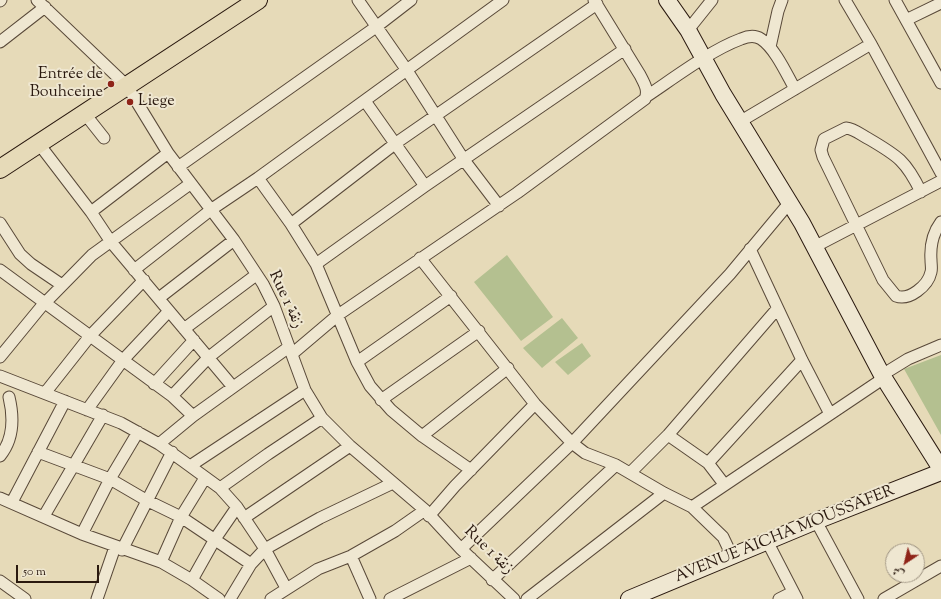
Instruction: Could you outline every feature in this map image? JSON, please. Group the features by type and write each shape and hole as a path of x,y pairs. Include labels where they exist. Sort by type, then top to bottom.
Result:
{"main road":[{"path":"0,169 258,0"}],"street":[{"path":"358,0 437,116 464,160 499,206"},
{"path":"178,168 376,27 411,0"},
{"path":"134,270 212,209 258,178 503,0"},
{"path":"667,0 688,30 704,60 790,202 883,376 941,470"},
{"path":"688,30 712,0"},
{"path":"770,47 782,0"},
{"path":"845,0 872,44 941,173"},
{"path":"895,0 941,82"},
{"path":"291,224 396,143 437,116 595,2 625,49 644,83 647,96"},
{"path":"906,20 941,2"},
{"name":"Rue 1 زنقة","path":"41,3 126,86 178,168 212,209 234,240 263,284 274,306 305,390 322,418 350,446 427,513 492,580 514,599"},
{"path":"0,42 41,3"},
{"path":"159,444 192,416 233,387 290,351 338,315 420,258 499,206 638,106 647,96 729,44 748,37 756,37 770,47 795,90"},
{"path":"741,121 872,44"},
{"path":"316,264 425,186 625,49"},
{"path":"365,101 425,186"},
{"path":"85,114 104,138"},
{"path":"921,192 903,161 879,144 851,129 846,128 829,135 822,144 821,150 823,157 883,280 892,294 900,298 918,290 928,279 932,272 931,244 933,236 941,222"},
{"path":"39,144 91,212 111,242 233,387"},
{"path":"91,212 168,153"},
{"path":"258,178 291,224 316,264 357,362 370,386 381,400 422,436 471,470"},
{"path":"814,247 941,181"},
{"path":"0,358 45,303 92,255 190,184"},
{"path":"461,549 572,443 699,308 790,202"},
{"path":"0,223 20,254 31,264 62,285"},
{"path":"159,298 234,240"},
{"path":"750,249 777,309 830,414"},
{"path":"420,258 535,404 572,443 585,453 631,472 664,493 692,507 723,537 732,556"},
{"path":"0,270 172,396 192,416"},
{"path":"184,329 256,275"},
{"path":"45,393 90,336 144,280"},
{"path":"357,362 451,296"},
{"path":"172,396 209,357 274,306"},
{"path":"631,472 668,435 777,309"},
{"path":"87,410 123,360 169,311"},
{"path":"381,400 479,331"},
{"path":"154,384 194,340"},
{"path":"692,507 830,414 908,359 941,345"},
{"path":"708,463 802,360"},
{"path":"422,436 508,368"},
{"path":"0,376 103,415 138,432 172,452 220,488 237,507 265,549 286,588"},
{"path":"190,466 305,390"},
{"path":"0,456 5,450 13,428 9,397"},
{"path":"12,502 65,401"},
{"path":"270,599 318,569 351,556 427,513 535,404"},
{"path":"44,516 75,466 103,415"},
{"path":"220,488 322,418"},
{"path":"82,534 110,479 138,432"},
{"path":"668,435 708,463 724,484"},
{"path":"244,518 350,446"},
{"path":"38,452 110,479 146,500 181,516 251,564"},
{"path":"96,599 118,548 172,452"},
{"path":"492,580 616,465"},
{"name":"AVENUE AICHA MOUSSAFER","path":"629,599 941,470"},
{"path":"161,562 181,516 205,478"},
{"path":"230,599 251,564 265,549 320,518 393,483"},
{"path":"527,599 664,493"},
{"path":"0,498 44,516 82,534 161,562 192,580 219,599"},
{"path":"192,580 215,539 237,507"},
{"path":"816,521 858,599"},
{"path":"767,541 795,596 779,599"},
{"path":"351,556 370,599"},
{"path":"390,599 471,558"},
{"path":"884,599 941,566"},
{"path":"0,581 25,599"}],"green space":[{"path":"507,255 553,317 521,341 474,282"},
{"path":"562,318 578,338 542,368 523,348"},
{"path":"582,343 591,356 568,375 555,362"},
{"path":"941,355 941,435 904,369"}],"place":[{"name":"Entrée de Bouhceine","path":"111,84"},
{"name":"Liege","path":"130,102"}]}
